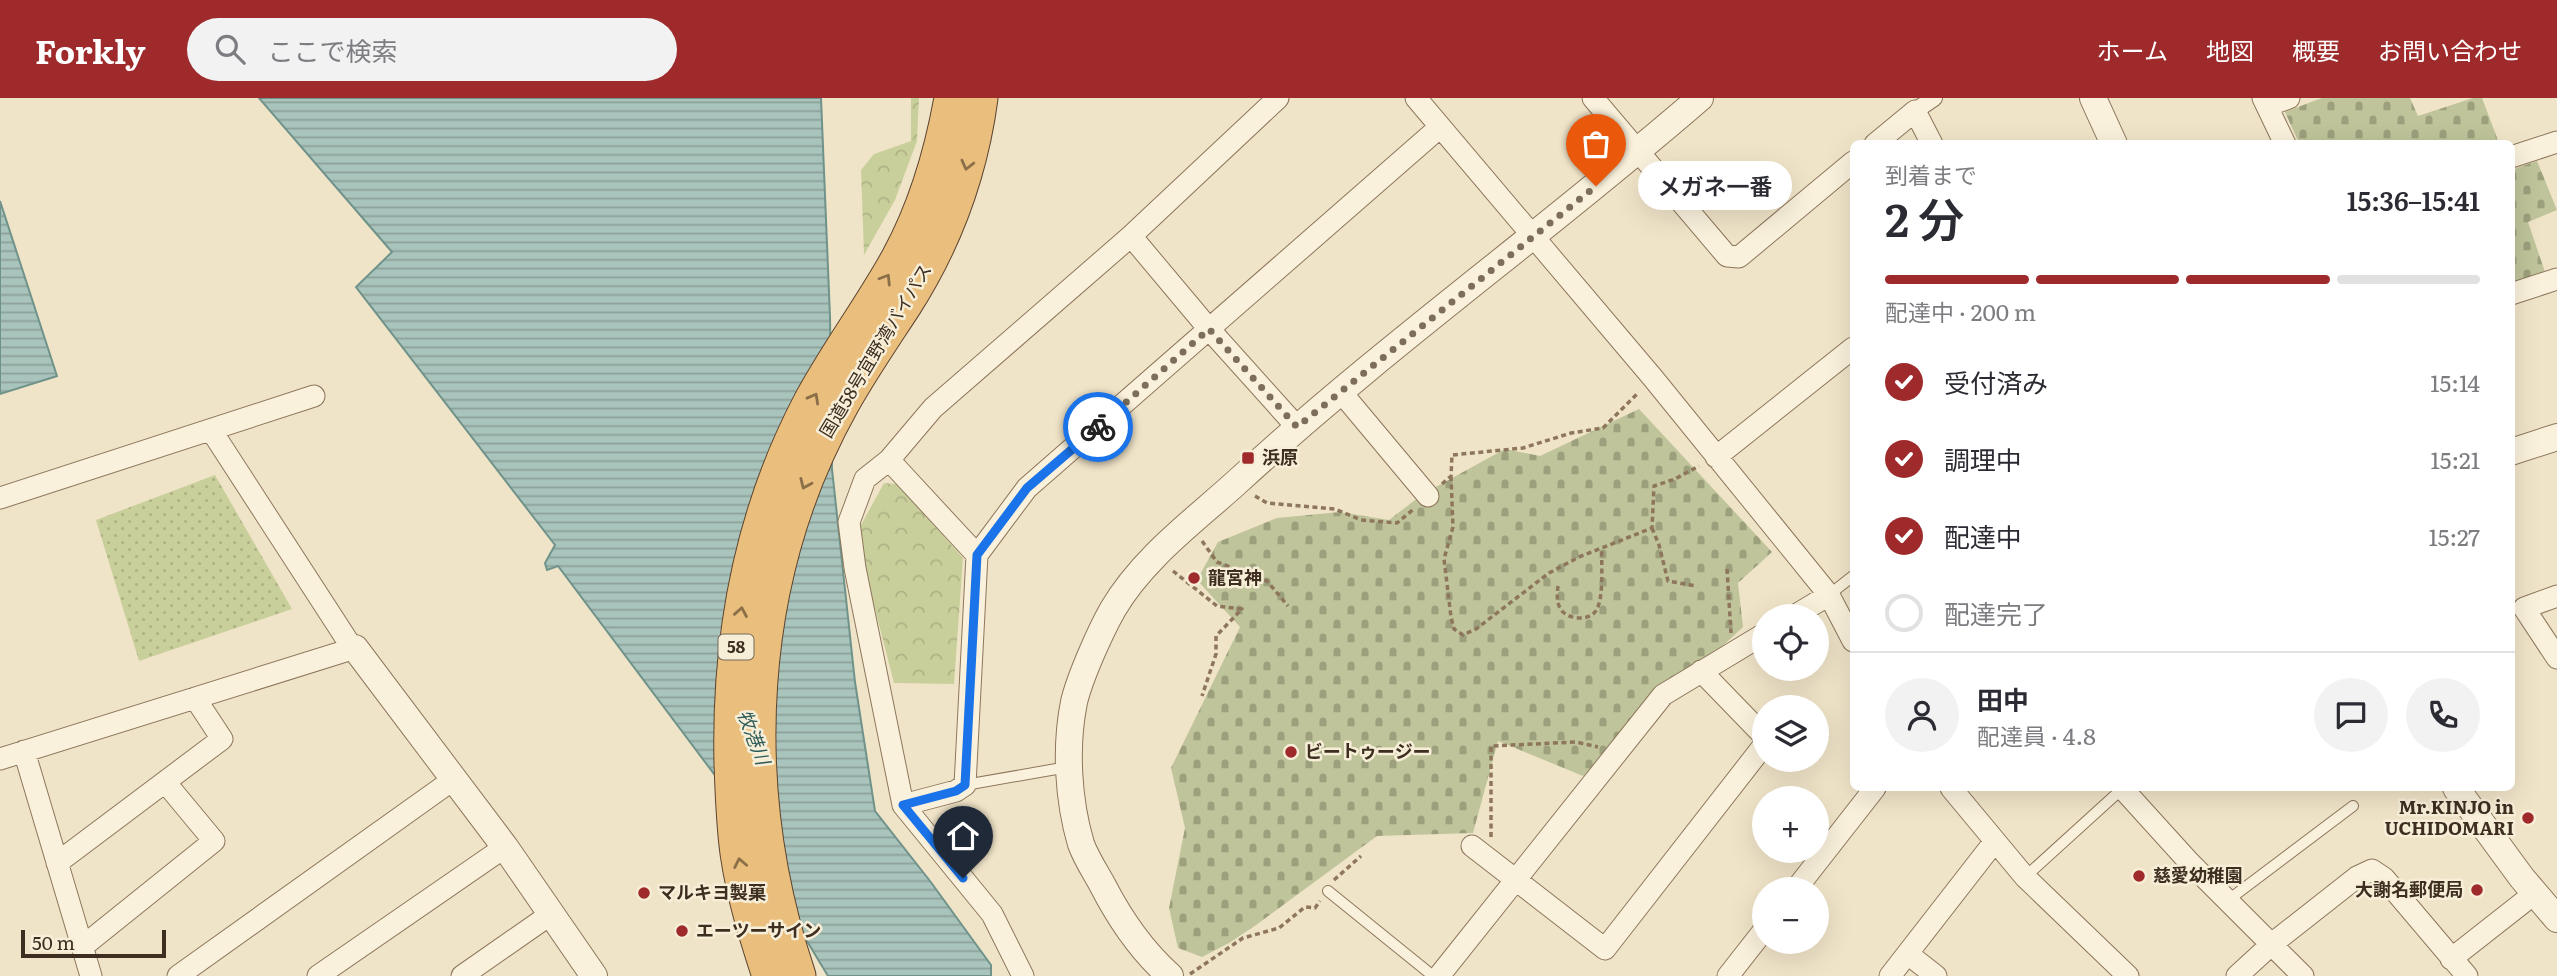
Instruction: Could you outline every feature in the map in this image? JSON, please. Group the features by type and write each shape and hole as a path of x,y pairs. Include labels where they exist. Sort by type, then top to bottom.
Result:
{"highway":[{"name":"国道58号宜野湾バイパス","path":"770,976 750,911 738,855 734,814 731,717 736,645 751,564 768,500 785,456 811,402 899,258 920,214 936,168 952,98"},
{"name":"国道58号宜野湾バイパス","path":"798,976 777,906 765,843 757,762 759,683 771,591 794,506 827,430 905,304 942,236 966,171 980,98"}],"street":[{"path":"1023,976 992,914 903,805 855,568 849,522 865,480 889,460 933,408 1131,236 1278,98"},
{"path":"1416,98 1653,378 1829,596 1850,635"},
{"path":"1593,98 1727,256 1739,257 1850,164"},
{"path":"1170,976 1157,964 1118,915 1082,846 1073,805 1069,761 1074,702 1113,609 1155,556 1297,427 1639,151 1700,98"},
{"path":"1880,140 1934,98"},
{"path":"2093,98 2112,140"},
{"path":"2283,140 2265,102 2289,98"},
{"path":"1915,111 1930,140"},
{"path":"903,805 956,791 965,785 977,555 1027,488 1440,127"},
{"path":"2515,156 2557,142"},
{"path":"1131,236 1209,329 1297,427"},
{"path":"2515,293 2557,279"},
{"path":"1716,457 1850,350"},
{"path":"1340,392 1427,496"},
{"path":"0,498 314,396"},
{"path":"211,430 353,647 505,847 594,976"},
{"path":"2515,452 2557,437"},
{"path":"889,460 977,555"},
{"path":"1815,604 1829,596"},
{"path":"2557,596 2524,608 2557,658"},
{"path":"1439,976 1663,695 1752,641"},
{"path":"0,758 353,647"},
{"path":"1701,671 1752,724"},
{"path":"57,863 222,739 195,698"},
{"path":"23,751 91,976"},
{"path":"1472,846 1605,949 1752,760"},
{"path":"178,976 454,779"},
{"path":"82,947 214,841 165,782"},
{"path":"1805,877 1873,791"},
{"path":"1953,791 2025,877 2128,976"},
{"path":"2125,791 2190,863 2273,943 2303,976"},
{"path":"2459,791 2546,889 2557,919"},
{"path":"1890,976 1995,841"},
{"path":"318,976 505,847"},
{"path":"2237,976 2273,943 2357,877 2372,870 2384,878 2467,976"},
{"path":"2451,959 2546,889"},
{"path":"463,976 551,914"},
{"path":"1728,976 1752,945"},
{"path":"1908,954 1936,976"}],"lane":[{"path":"1829,596 1850,578"},
{"path":"965,785 1062,768"},
{"path":"2025,877 2119,791"},
{"path":"2227,901 2353,806"},
{"path":"1328,891 1433,976"}],"path":[{"path":"1652,528 1549,573 1476,629 1463,635 1454,629 1444,559 1453,527 1452,456 1522,448 1570,433 1604,428 1653,378"},
{"path":"1696,586 1668,581 1660,545 1652,528 1654,486 1675,480 1716,457"},
{"path":"1235,484 1267,503 1335,509 1361,520 1397,523 1451,476"},
{"path":"1190,525 1217,562 1267,581 1288,606"},
{"path":"1558,586 1557,600 1562,611 1576,618 1588,617 1596,612 1600,601 1602,548"},
{"path":"1155,556 1217,606 1242,609 1216,636 1216,654 1202,696"},
{"path":"1727,569 1732,653"},
{"path":"1491,861 1491,746 1576,742 1617,752"},
{"path":"1187,976 1244,938 1279,928 1305,907 1315,908 1336,877 1361,856"}],"green space":[{"path":"911,98 919,98 917,141 895,200 864,255 861,170 874,154 911,141"},
{"path":"2322,98 2410,98 2418,116 2473,98 2482,98 2498,140 2298,140 2285,112"},
{"path":"2537,161 2557,210 2528,222 2546,275 2515,285 2515,169"},
{"path":"1639,409 1772,552 1738,583 1743,627 1583,776 1498,741 1473,833 1377,836 1229,943 1202,957 1178,948 1169,908 1185,828 1171,768 1240,627 1197,580 1218,542 1277,518 1340,512 1389,520 1423,494 1505,449 1540,456"},
{"path":"215,475 292,609 139,661 96,520"},
{"path":"884,483 897,484 963,558 954,684 894,683 865,570 861,525"}],"water":[{"name":"牧港川","path":"259,98 821,98 830,317 832,469 855,682 875,811 991,965 991,976 828,976 721,798 717,778 558,566 547,570 545,563 555,545 356,287 392,252"},
{"path":"0,201 57,376 0,394"}],"way so far":[{"path":"1098,427 1209,329 1297,427 1596,186"}],"place":[{"name":"メガネ一番","path":"1596,186"},
{"name":"浜原","path":"1248,458"},
{"name":"龍宮神","path":"1194,578"},
{"name":"ビートゥージー","path":"1291,752"},
{"name":"Mr.KINJO in UCHIDOMARI","path":"2528,818"},
{"name":"慈愛幼稚園","path":"2139,876"},
{"name":"大謝名郵便局","path":"2477,890"},
{"name":"マルキヨ製菓","path":"644,893"},
{"name":"エーツーサイン","path":"682,931"}],"route":[{"path":"963,878 903,805 956,791 965,785 977,555 1027,488 1098,427"}]}
